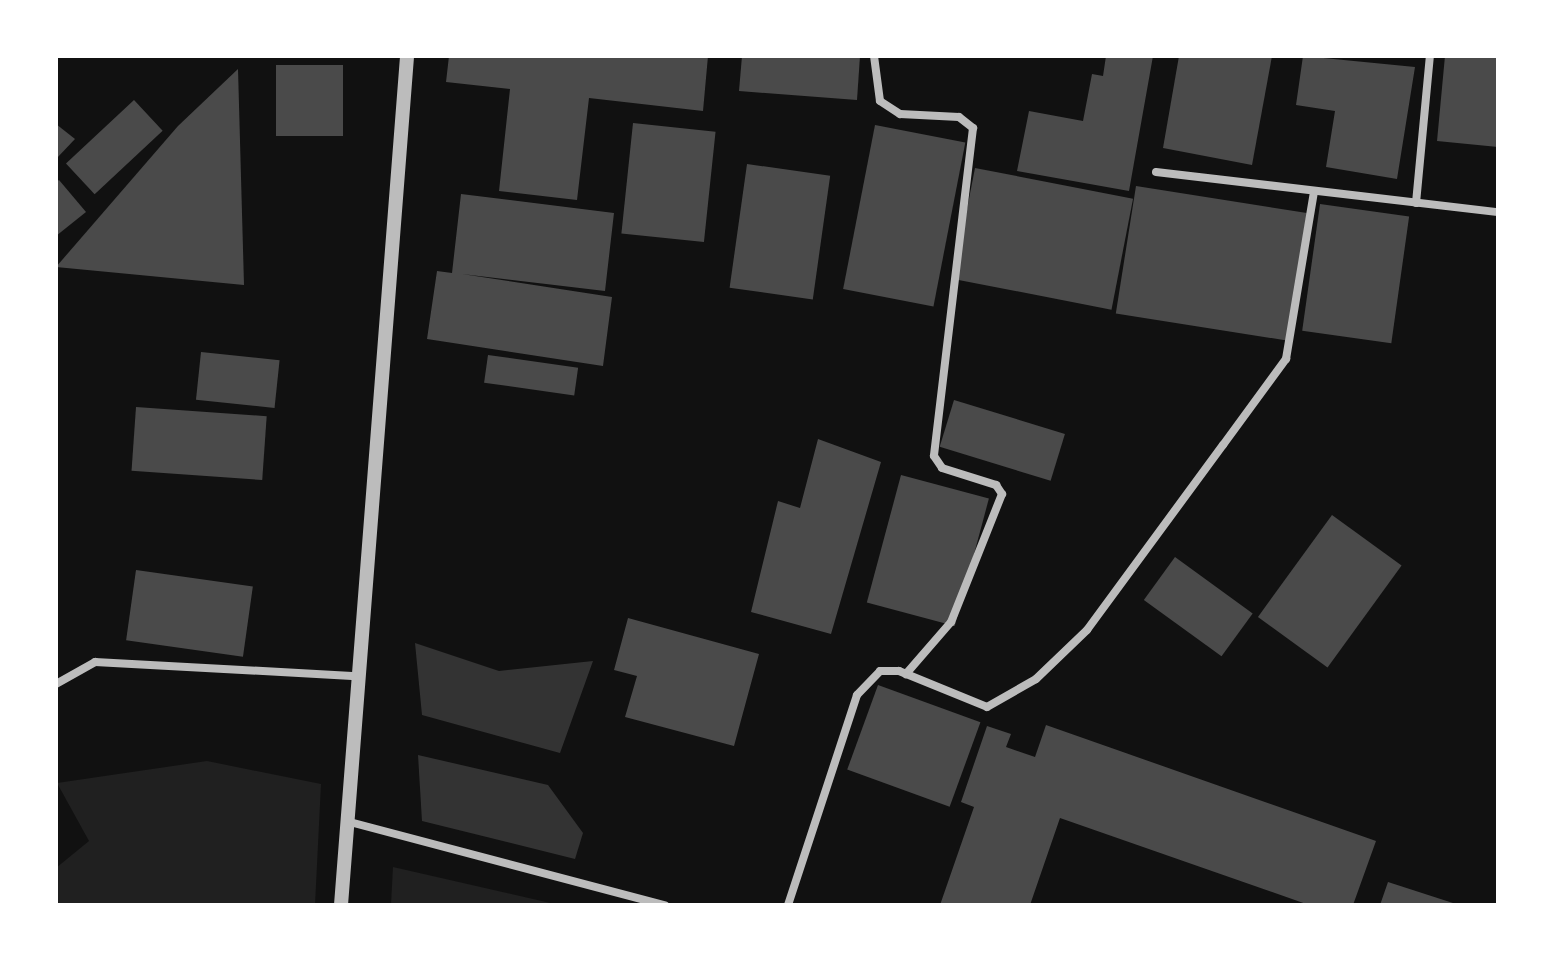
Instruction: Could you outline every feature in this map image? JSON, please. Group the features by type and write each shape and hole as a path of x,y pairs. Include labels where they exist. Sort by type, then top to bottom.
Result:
{"street":[{"path":"341,905 407,56"},
{"path":"874,56 880,101 900,114 959,117 973,128 934,456 942,468 996,485 1002,494 951,622 906,674"},
{"path":"1416,203 1430,56"},
{"path":"1156,172 1498,212"},
{"path":"788,905 857,695 880,671 906,674 987,707 1036,679 1087,630 1286,359 1314,191"},
{"path":"56,684 95,662 357,676"},
{"path":"346,821 665,905"}],"shaded area":[{"path":"415,643 499,671 593,661 560,753 422,715"},
{"path":"418,755 548,785 583,833 575,859 422,821"},
{"path":"207,761 321,784 315,905 56,905 56,868 89,841 57,783"},
{"path":"393,867 559,905 391,905"}],"building":[{"path":"449,56 708,56 703,111 589,98 577,200 499,191 510,89 446,82"},
{"path":"742,56 860,56 857,100 739,91"},
{"path":"1106,56 1153,56 1129,191 1017,171 1029,111 1083,121 1092,74 1103,76"},
{"path":"1179,56 1272,56 1252,165 1163,148"},
{"path":"1303,56 1415,67 1397,179 1326,167 1335,111 1296,105"},
{"path":"1445,56 1498,56 1498,147 1437,141"},
{"path":"276,65 343,65 343,136 276,136"},
{"path":"238,69 244,285 56,267 178,126"},
{"path":"134,100 163,131 95,194 66,163"},
{"path":"633,123 716,132 704,242 621,233"},
{"path":"56,124 75,139 56,159"},
{"path":"875,125 965,143 933,306 843,289"},
{"path":"747,164 830,176 813,299 730,288"},
{"path":"975,168 1133,199 1111,310 953,279"},
{"path":"59,180 86,212 56,236 56,182"},
{"path":"1136,186 1307,213 1287,340 1116,313"},
{"path":"461,194 614,213 605,291 462,274 612,297 603,366 427,339 437,271 452,273"},
{"path":"1320,204 1409,217 1391,343 1302,331"},
{"path":"201,352 280,360 275,408 196,400"},
{"path":"488,355 578,368 574,395 484,383"},
{"path":"954,400 1065,434 1051,481 940,447"},
{"path":"136,407 267,416 262,480 132,471"},
{"path":"818,439 881,462 831,634 751,612 778,501 800,508"},
{"path":"901,475 989,499 955,626 867,603"},
{"path":"1332,515 1402,566 1328,667 1258,617"},
{"path":"1175,557 1253,613 1222,656 1144,600"},
{"path":"136,570 253,586 243,657 126,640"},
{"path":"628,618 759,654 734,746 625,717 637,676 614,670"},
{"path":"878,685 980,722 950,807 847,770"},
{"path":"1046,725 1376,841 1353,905 1309,905 1060,818 1030,905 940,905 974,807 961,802 987,726 1011,734 1006,747 1035,757"},
{"path":"1388,882 1456,904 1456,905 1380,905"}]}
